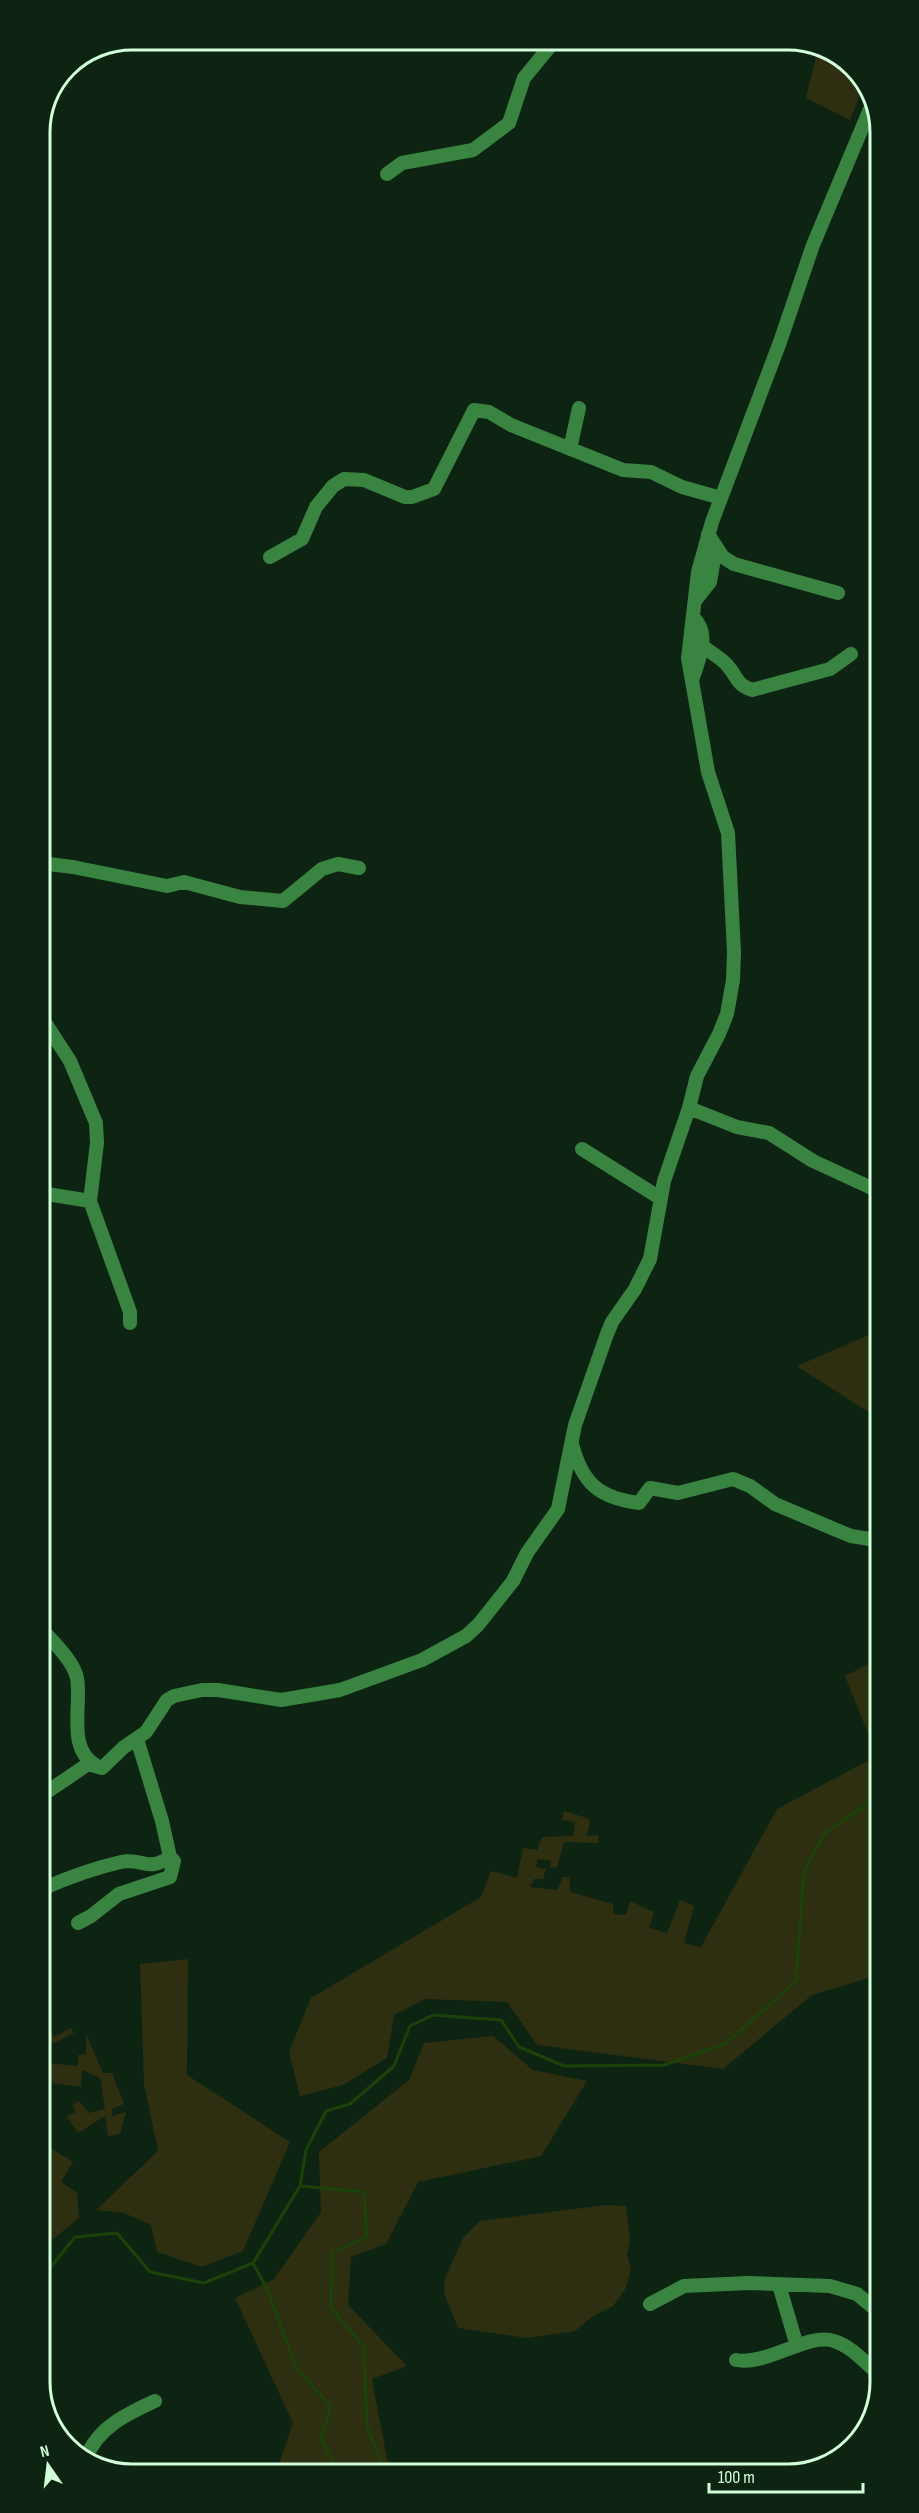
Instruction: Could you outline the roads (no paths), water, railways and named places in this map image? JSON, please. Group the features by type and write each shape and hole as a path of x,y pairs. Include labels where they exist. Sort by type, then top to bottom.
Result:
{"street":[{"path":"387,174 402,163 474,150 509,123 524,78 547,50"},
{"path":"102,1768 124,1747 146,1732 167,1700 186,1692 218,1690 281,1700 298,1699 372,1681 454,1644 478,1625 500,1598 513,1581 537,1536 555,1516 561,1500 571,1442 585,1396 612,1322 629,1299 650,1258 658,1223 660,1198 697,1076 727,1014 733,980 734,952 728,833 708,772 690,685 688,658 698,572 708,534 780,342 813,245 868,114"},
{"path":"570,449 579,408"},
{"path":"270,557 302,539 316,507 333,486 344,479 364,480 405,497 434,489 474,410 489,412 511,425 623,470 651,472 682,487 721,498"},
{"path":"708,534 723,557 734,564 838,593"},
{"path":"695,601 710,582 716,548"},
{"path":"690,685 704,646 700,623 693,617"},
{"path":"704,646 712,655 727,664 740,686 752,690 830,669 851,654"},
{"path":"50,865 74,867 167,886 184,882 240,897 283,901 322,869 338,864 359,868"},
{"path":"50,1030 70,1061 96,1123 97,1143 90,1201 130,1312 130,1323"},
{"path":"689,1108 737,1127 769,1134 813,1161 870,1187"},
{"path":"582,1149 660,1198"},
{"path":"50,1194 90,1201"},
{"path":"571,1442 578,1468 586,1479 607,1495 623,1501 639,1503 650,1488 678,1493 733,1479 750,1486 775,1504 851,1536 870,1539"},
{"path":"49,1639 73,1669 77,1678 78,1736 81,1749 92,1763 102,1768"},
{"path":"78,1923 92,1916 119,1894 170,1877 174,1861 170,1857 162,1821 136,1739"},
{"path":"49,1790 88,1764 102,1768"},
{"path":"49,1886 105,1865 128,1861 147,1866 158,1864 170,1857"},
{"path":"650,2304 684,2286 747,2283 830,2286 850,2290 870,2305"},
{"path":"779,2285 797,2346"},
{"path":"736,2360 760,2359 797,2346 832,2340 845,2346 870,2367"},
{"path":"89,2452 95,2441 113,2422 155,2401"}],"waterway":[{"path":"49,2275 51,2267 75,2237 117,2233 150,2272 204,2283 253,2263 300,2186 306,2150 326,2111 350,2104 394,2066 410,2026 433,2015 501,2020 519,2047 564,2066 664,2065 725,2044 796,1981 804,1871 825,1833 870,1802"},
{"path":"300,2186 364,2192 367,2237 332,2253 331,2308 364,2347 367,2427 382,2463"},
{"path":"253,2263 268,2291 297,2370 331,2406 321,2439 333,2463"}]}
